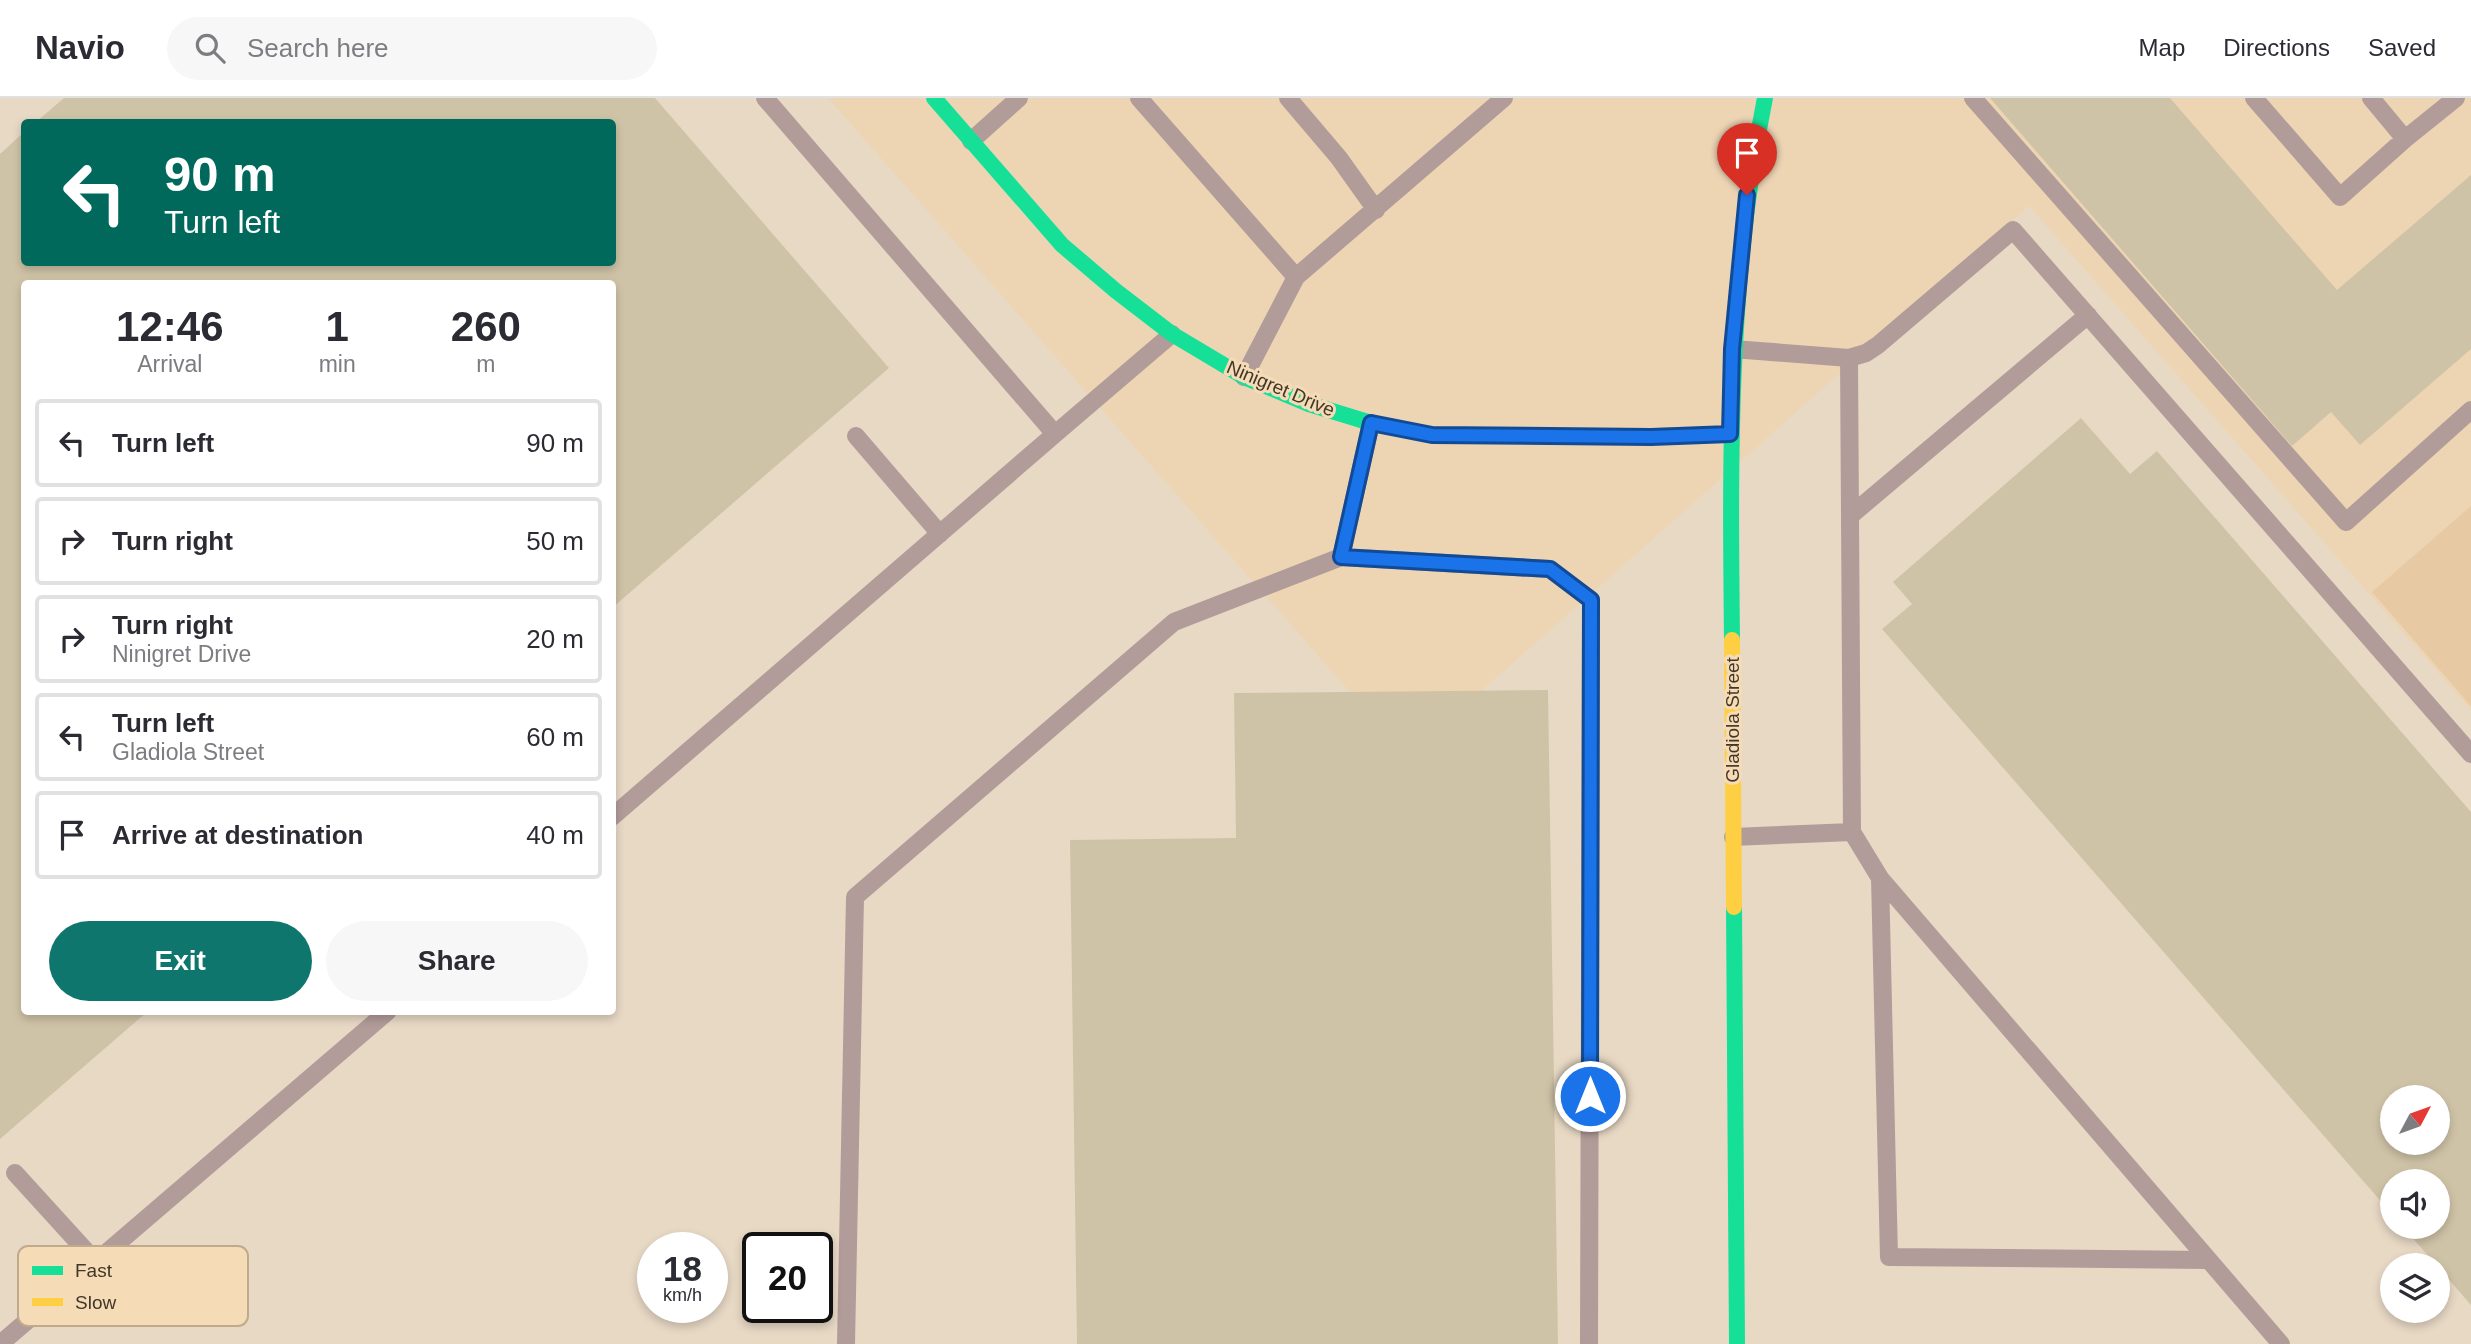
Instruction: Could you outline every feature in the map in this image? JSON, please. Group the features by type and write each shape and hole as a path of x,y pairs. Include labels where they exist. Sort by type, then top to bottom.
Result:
{"street":[{"name":"Ninigret Drive","path":"934,98 1062,245 1172,334 1244,377 1309,404 1371,423 1432,435 1651,437 1730,434"},
{"name":"Gladiola Street","path":"1737,1344 1730,434 1732,349 1744,218 1765,98"}],"lane":[{"path":"765,98 1055,435"},
{"path":"971,141 1019,98"},
{"path":"1139,98 1296,277"},
{"path":"1288,98 1339,158 1376,210"},
{"path":"1244,377 1296,277 1504,98"},
{"path":"1973,98 2346,522 2471,410"},
{"path":"2254,98 2340,197 2456,98"},
{"path":"2371,98 2405,139"},
{"path":"1732,349 1849,358 1866,353 2013,230 2471,754"},
{"path":"1850,516 2088,315"},
{"path":"616,814 1172,334"},
{"path":"1849,358 1852,832 1880,878 2281,1344"},
{"path":"1341,557 1371,423"},
{"path":"856,436 940,534"},
{"path":"846,1344 855,897 1174,622 1341,557 1550,569 1591,600 1589,1344"},
{"path":"1733,837 1852,832"},
{"path":"1880,878 1889,1257 2207,1260"},
{"path":"115,1246 384,1015"},
{"path":"15,1173 81,1246"},
{"path":"0,1344 21,1326"}],"shaded area":[{"path":"828,98 2471,98 2471,710 2029,206 1407,757"},
{"path":"2471,506 2471,706 2372,592"}],"building":[{"path":"64,98 655,98 889,368 616,605 616,280 21,280 21,1015 144,1015 0,1139 0,154 21,135 21,266 616,266 616,119 40,119"},
{"path":"1990,98 2170,98 2337,290 2471,175 2471,349 2360,445 2331,412 2292,446"},
{"path":"2081,418 2130,474 2157,451 2471,812 2471,1305 2450,1281 2450,1253 2426,1253 2413,1239 2450,1239 2450,1169 2380,1169 2380,1200 1882,629 1912,604 1893,582"},
{"path":"1548,690 1558,1344 1077,1344 1070,840 1236,838 1234,693"}],"traffic: fast":[{"path":"934,98 1062,245 1172,334 1244,377 1309,404 1371,423 1432,435 1617,437"},
{"path":"1732,640 1732,436 1738,301 1744,233 1765,98"},
{"path":"1734,907 1737,1344"}],"traffic: slow":[{"path":"1617,437 1730,434"},
{"path":"1732,640 1734,907"}],"route":[{"path":"1590,1096 1591,600 1550,569 1341,557 1371,423 1432,435 1651,437 1730,434 1732,349 1747,195"}]}
